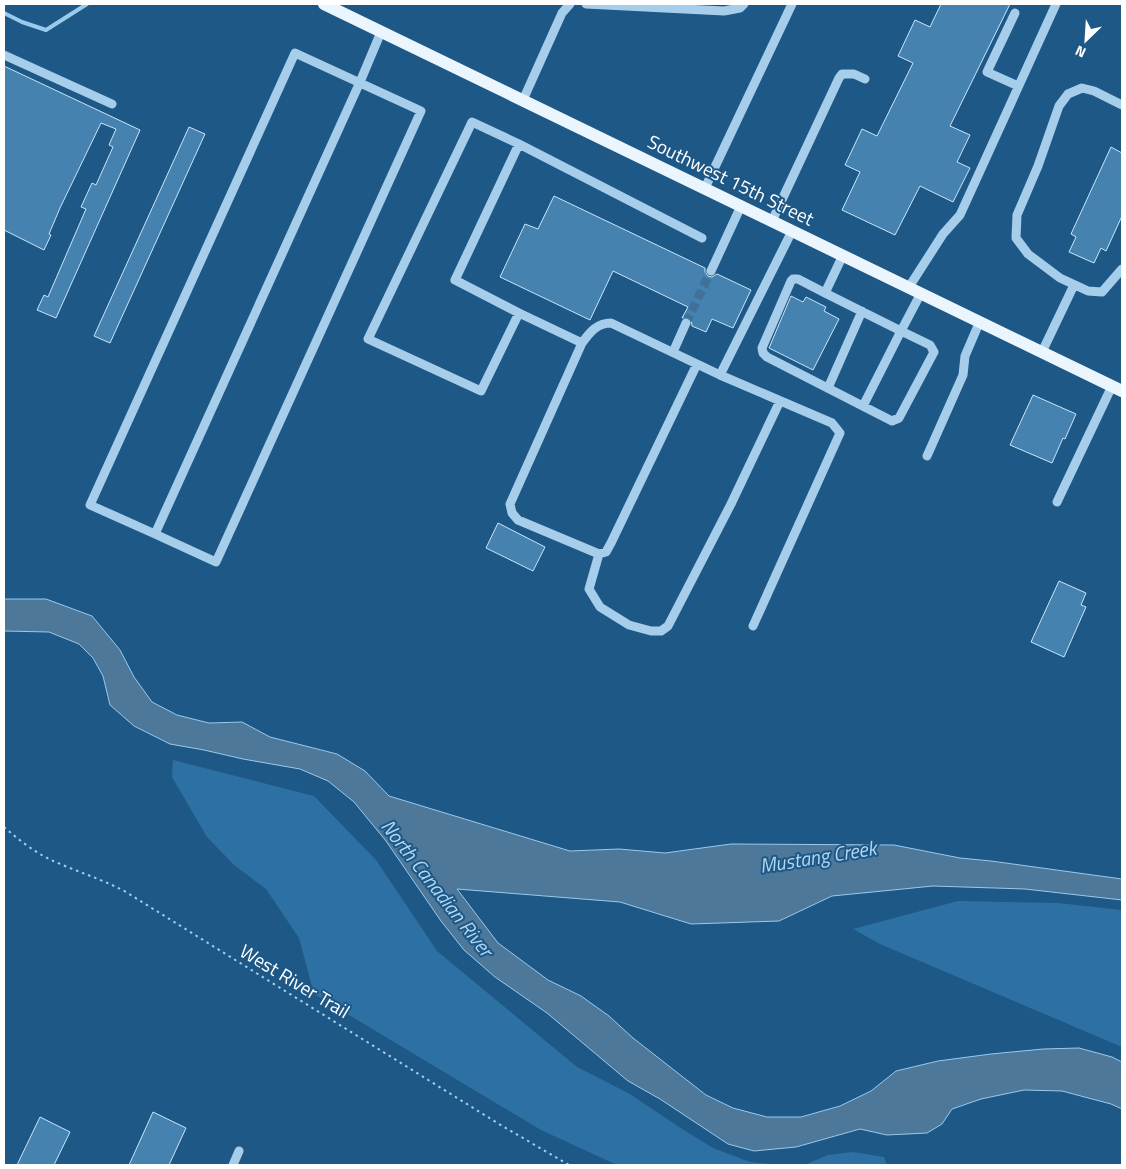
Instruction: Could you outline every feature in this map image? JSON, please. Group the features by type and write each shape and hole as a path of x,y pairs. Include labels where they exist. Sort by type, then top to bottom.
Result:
{"main road":[{"name":"Southwest 15th Street","path":"324,4 1117,388"}],"lane":[{"path":"523,100 562,14 570,4"},
{"path":"586,4 724,11 740,8 744,4"},
{"path":"705,188 792,4"},
{"path":"863,406 901,330 915,290 943,234 960,215 1056,4"},
{"path":"1015,13 987,72 1018,86"},
{"path":"155,534 382,32"},
{"path":"295,52 420,111 216,562 155,534 90,504 295,52"},
{"path":"4,55 112,104"},
{"path":"772,221 839,78 842,74 854,74 865,79"},
{"path":"1122,105 1094,91 1082,88 1068,94 1059,106 1038,166 1017,215 1016,238 1028,254 1060,278 1088,291 1102,292 1122,269"},
{"path":"519,312 481,391 368,339 472,122 519,144 702,238"},
{"path":"519,144 455,280 582,343"},
{"path":"710,271 740,206"},
{"path":"720,375 792,231"},
{"path":"825,293 844,256"},
{"path":"794,279 798,279 862,311 930,345 934,352 900,418 892,421 766,357 763,353 762,348 794,279"},
{"path":"1042,352 1074,285"},
{"path":"828,388 862,311"},
{"path":"927,456 963,375 965,356 980,321"},
{"path":"696,364 612,543 606,552 599,554 518,520 512,513 510,504 582,343 593,329 604,323 611,322 696,364 832,424 838,428 840,434 753,626"},
{"path":"674,352 686,323"},
{"path":"1057,502 1117,388"},
{"path":"599,554 589,589 600,606 629,625 651,631 661,631 668,626 731,504 780,401"},
{"path":"233,1165 240,1151"}],"path":[{"name":"West River Trail","path":"4,826 24,844 57,863 106,881 126,892 499,1124 569,1165"}],"shaded area":[{"path":"173,760 314,796 376,860 437,951 577,1067 630,1094 713,1148 750,1162 777,1165 617,1165 541,1130 314,994 299,938 266,889 234,865 207,837 172,777"},
{"path":"958,901 1058,903 1122,910 1122,1047 880,944 853,929"},
{"path":"853,1152 884,1157 887,1165 804,1165 828,1155"}],"water":[{"path":"4,599 46,599 92,616 120,650 134,677 152,702 177,715 209,723 242,722 270,737 337,754 365,771 389,796 570,851 619,849 665,853 731,844 894,845 960,858 1122,879 1122,900 1025,889 933,886 832,896 779,921 691,924 620,902 457,889 498,943 548,980 581,996 609,1016 633,1038 706,1095 733,1108 767,1117 801,1117 840,1106 871,1091 896,1071 938,1061 991,1054 1079,1048 1112,1057 1122,1062 1122,1109 1111,1104 1062,1091 1024,1090 981,1099 952,1109 942,1124 927,1133 887,1135 860,1129 796,1147 754,1151 728,1144 660,1099 628,1081 547,1013 495,977 464,950 441,921 386,841 354,802 328,781 300,769 170,744 134,726 110,705 103,676 93,658 79,644 49,632 4,631"}],"building":[{"path":"941,4 1010,4 950,126 970,135 957,162 970,168 953,202 920,186 895,235 842,210 860,172 845,165 862,129 877,136 913,63 898,56 915,20 930,27"},
{"path":"4,66 140,130 56,318 37,310 44,295 48,297 86,209 81,207 92,183 96,185 113,147 109,145 116,129 101,123 60,208 44,250 4,230"},
{"path":"189,127 205,134 110,343 94,336"},
{"path":"1111,147 1122,153 1122,216 1106,251 1101,248 1094,263 1069,252 1076,237 1071,234"},
{"path":"554,196 705,268 708,276 712,277 717,274 751,290 733,328 712,319 706,332 692,326 691,319 682,318 688,307 613,271 590,320 500,277 525,224 538,229"},
{"path":"791,296 803,302 806,297 826,307 824,311 839,319 813,370 769,348"},
{"path":"1033,395 1076,414 1052,463 1010,445"},
{"path":"498,523 545,547 533,571 486,548"},
{"path":"1059,581 1086,593 1081,605 1086,607 1064,657 1031,642"},
{"path":"153,1112 186,1128 169,1165 129,1165"},
{"path":"40,1117 70,1132 54,1165 17,1165"}],"waterway":[{"path":"4,13 22,22 46,30 87,4"}],"tunnel":[{"path":"686,323 711,271"}],"water label":[{"name":"Mustang Creek","path":"818,857"},
{"name":"North Canadian River","path":"437,888"}]}
